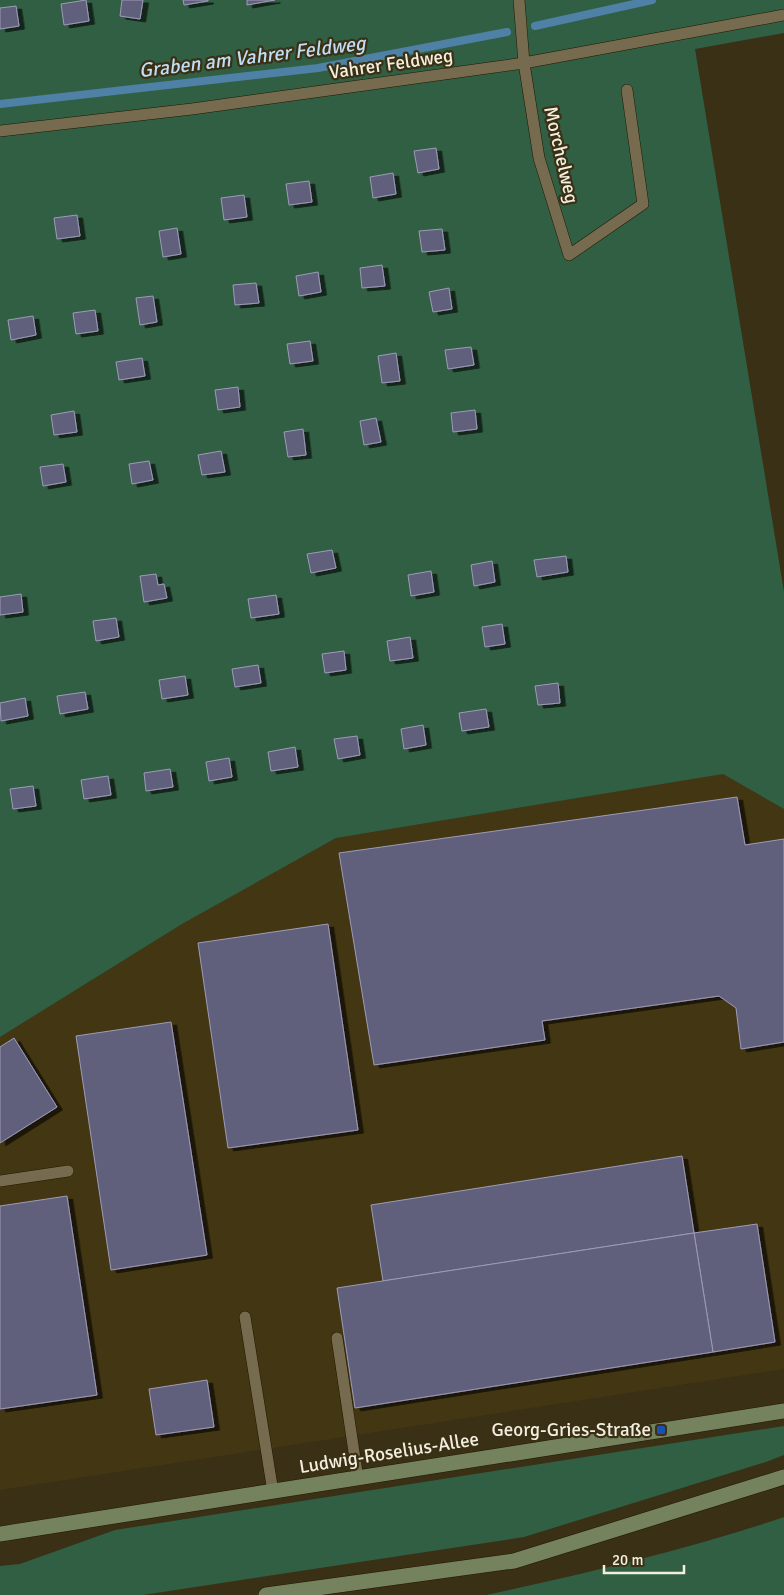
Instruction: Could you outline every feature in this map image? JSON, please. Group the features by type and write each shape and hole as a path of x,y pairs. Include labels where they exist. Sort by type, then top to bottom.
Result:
{"main road":[{"name":"Ludwig-Roselius-Allee","path":"0,1534 358,1479 784,1410"},
{"path":"266,1595 514,1561 784,1477"}],"lane":[{"name":"Morchelweg","path":"519,0 524,63 539,158 569,255 643,204 627,90"},
{"name":"Vahrer Feldweg","path":"0,131 192,109 524,63 784,15"},
{"path":"0,1181 68,1171"},
{"path":"245,1317 272,1492"},
{"path":"338,1338 358,1479"}],"shaded area":[{"path":"723,774 784,809 784,1369 0,1490 0,1037 182,924 336,838"}],"green space":[{"path":"0,0 784,0 784,33 695,49 784,592 784,809 723,774 336,838 182,924 0,1037"},
{"path":"784,1426 784,1455 524,1537 143,1595 0,1595 0,1566 20,1564 115,1530"},
{"path":"784,1517 784,1595 486,1595 636,1560 711,1540"}],"building":[{"path":"86,0 89,21 64,25 61,4"},
{"path":"122,0 143,0 140,19 120,16"},
{"path":"183,0 208,0 208,1 184,5"},
{"path":"247,0 275,0 247,5"},
{"path":"16,6 19,26 0,29 0,8"},
{"path":"436,148 439,169 418,173 414,151"},
{"path":"393,173 396,194 373,198 370,177"},
{"path":"309,181 312,202 289,205 286,184"},
{"path":"244,195 247,217 224,220 221,198"},
{"path":"77,215 80,236 57,239 54,218"},
{"path":"177,228 181,254 163,257 159,231"},
{"path":"442,229 445,250 422,252 419,231"},
{"path":"382,265 385,286 362,288 360,268"},
{"path":"318,272 321,292 299,296 296,276"},
{"path":"256,283 259,303 235,305 233,285"},
{"path":"449,288 452,309 433,312 429,292"},
{"path":"153,296 157,322 140,325 136,298"},
{"path":"95,310 98,331 76,334 73,313"},
{"path":"33,316 36,335 11,340 8,320"},
{"path":"310,341 313,361 290,364 287,344"},
{"path":"471,347 474,365 448,369 445,350"},
{"path":"396,353 400,381 382,383 378,356"},
{"path":"142,358 145,376 119,380 116,362"},
{"path":"238,387 240,407 218,410 215,390"},
{"path":"475,410 477,429 453,432 451,413"},
{"path":"74,411 77,432 54,435 51,415"},
{"path":"376,418 381,442 364,445 360,421"},
{"path":"303,429 306,455 288,457 284,432"},
{"path":"221,451 225,472 202,475 198,455"},
{"path":"149,461 153,480 132,484 129,464"},
{"path":"63,464 66,482 43,486 40,467"},
{"path":"332,550 336,568 311,573 307,554"},
{"path":"566,556 568,572 537,577 534,560"},
{"path":"492,561 495,582 474,586 471,565"},
{"path":"431,571 434,592 411,596 408,575"},
{"path":"156,574 158,585 164,584 167,598 144,602 140,576"},
{"path":"21,594 23,612 0,615 0,597"},
{"path":"276,595 279,614 251,618 248,599"},
{"path":"116,618 119,637 96,641 93,621"},
{"path":"502,624 505,644 485,647 482,627"},
{"path":"410,637 413,658 390,661 387,641"},
{"path":"344,651 346,670 325,673 322,654"},
{"path":"258,665 261,683 235,687 232,669"},
{"path":"185,676 188,695 162,699 159,680"},
{"path":"558,683 560,703 538,705 535,686"},
{"path":"85,692 88,709 60,714 57,696"},
{"path":"25,698 28,716 1,721 0,703"},
{"path":"486,709 489,727 462,731 459,713"},
{"path":"423,725 426,745 404,749 401,729"},
{"path":"357,736 360,755 338,759 334,739"},
{"path":"295,747 298,767 271,771 268,752"},
{"path":"229,758 232,777 209,781 206,762"},
{"path":"170,769 173,787 146,791 144,773"},
{"path":"108,776 111,795 84,799 81,780"},
{"path":"33,786 36,806 13,809 10,789"},
{"path":"737,797 745,845 784,839 784,1042 741,1049 736,1008 719,996 542,1021 545,1040 374,1065 339,853"},
{"path":"328,924 358,1130 228,1148 198,943"},
{"path":"171,1022 207,1255 111,1270 76,1036"},
{"path":"14,1038 57,1107 0,1143 0,1047"},
{"path":"682,1156 694,1233 383,1281 371,1205"},
{"path":"67,1196 97,1395 0,1409 0,1206"},
{"path":"757,1224 775,1342 713,1352 694,1233"},
{"path":"694,1233 713,1352 355,1408 337,1288"},
{"path":"207,1380 214,1427 156,1435 149,1389"}],"waterway":[{"name":"Graben am Vahrer Feldweg","path":"535,26 652,0"},
{"name":"Graben am Vahrer Feldweg","path":"0,104 318,68 507,32"}],"place":[{"name":"Georg-Gries-Straße","path":"661,1430"}]}
